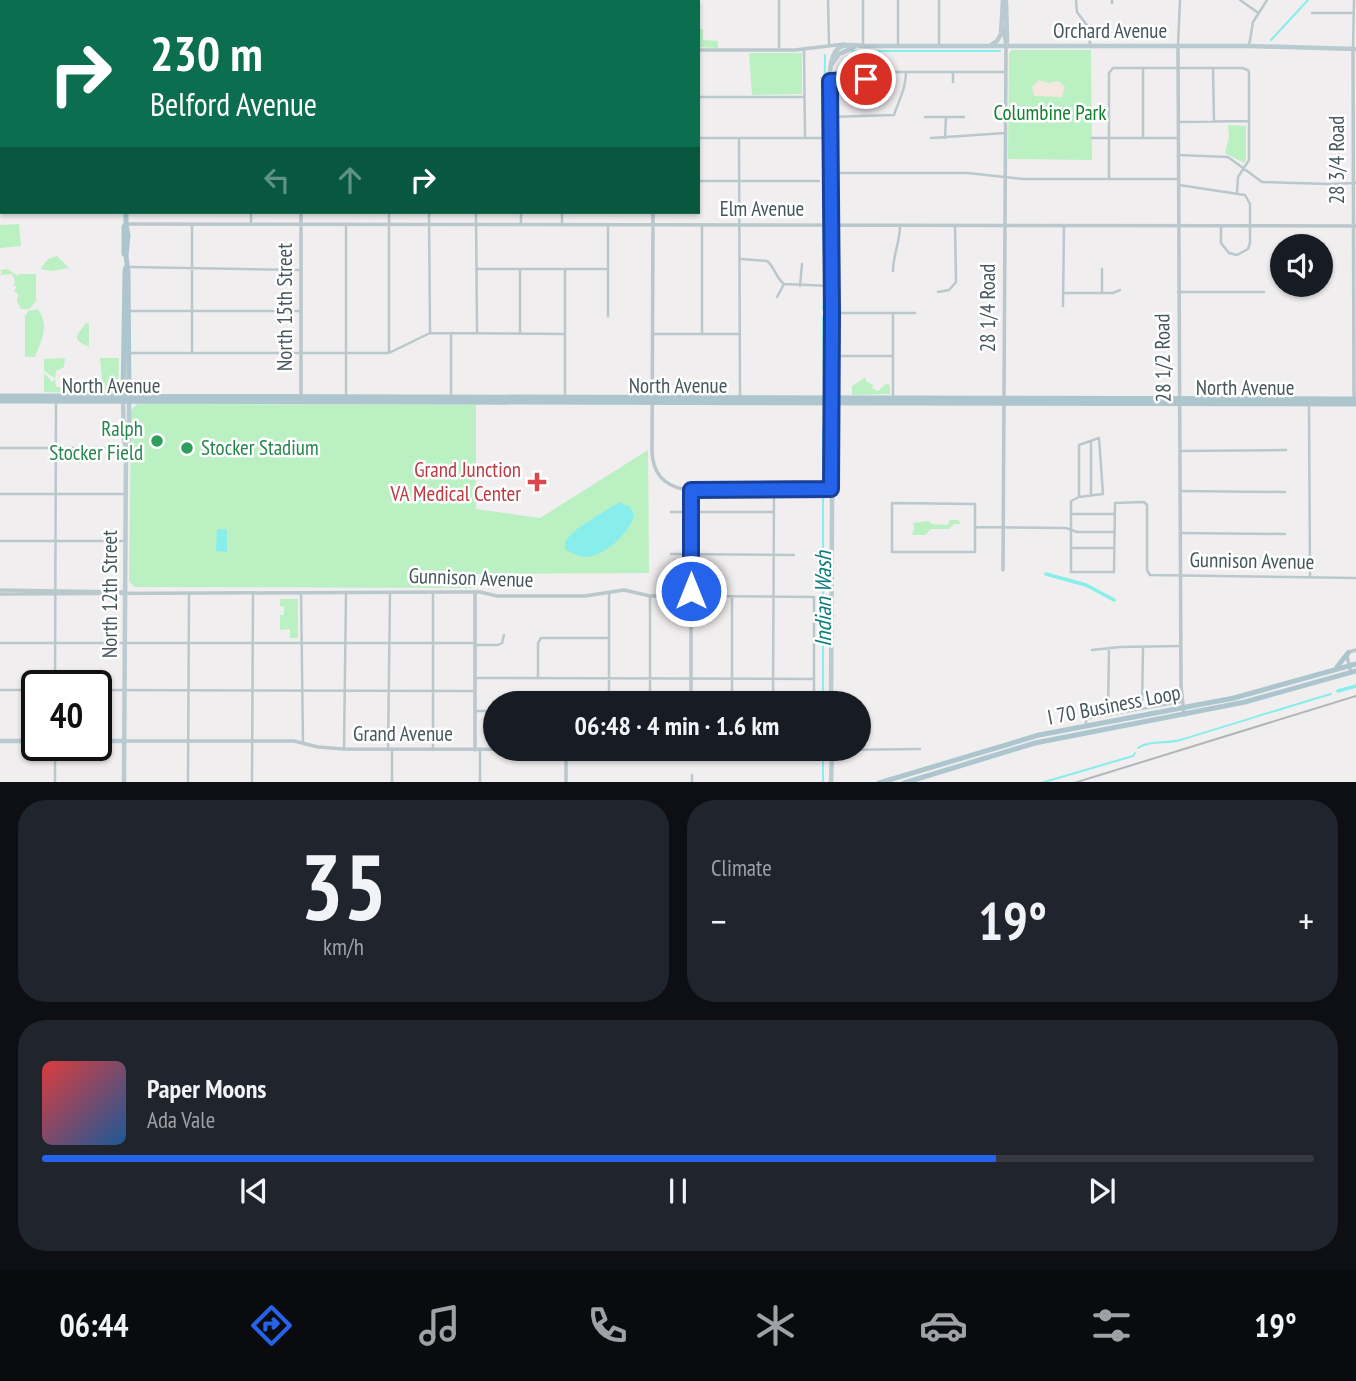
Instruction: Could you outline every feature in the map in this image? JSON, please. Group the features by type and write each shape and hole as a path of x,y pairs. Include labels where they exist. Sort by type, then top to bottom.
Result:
{"main road":[{"path":"983,46 998,40 1004,2"},
{"name":"28 1/4 Road","path":"1004,2 1006,46"},
{"name":"Orchard Avenue","path":"855,44 863,46"},
{"path":"831,691 830,65 835,50 855,44"},
{"name":"Orchard Avenue","path":"844,50 863,46 1249,46 1355,49"},
{"path":"830,65 844,50"},
{"name":"North 12th Street","path":"124,782 126,448 129,439 126,399 127,214"},
{"path":"15,401 35,399 39,396"},
{"name":"North Avenue","path":"0,399 39,396 214,401 510,397 547,402 587,397 653,399"},
{"path":"56,401 73,396"},
{"path":"214,401 239,396"},
{"name":"North Avenue","path":"0,399 56,401 239,396 301,399"},
{"name":"North Avenue","path":"740,400 759,402 809,397 867,402 1355,401"},
{"name":"North Avenue","path":"451,399 464,402 482,399 900,400 920,397 941,400"},
{"name":"North Avenue","path":"1004,400 1024,403 1072,398 1108,403 1156,398 1200,403 1247,398 1309,404 1355,401"},
{"path":"1309,404 1328,399"},
{"path":"1326,673 1341,665 1348,653"},
{"name":"I 70 Business Loop","path":"1182,708 1245,702 1353,671 1356,664"},
{"name":"I 70 Business Loop","path":"879,782 1039,739 1234,698 1326,673 1353,671"},
{"name":"I 70 Business Loop","path":"904,782 1039,739"},
{"path":"0,741 21,741"},
{"name":"Grand Avenue","path":"112,741 125,741"},
{"path":"832,761 832,780"},
{"path":"933,766 937,773"}],"street":[{"path":"779,0 779,50"},
{"path":"828,0 829,44 835,50"},
{"path":"863,0 863,46"},
{"path":"898,0 898,46"},
{"path":"939,0 939,46"},
{"path":"1076,0 1077,12 1088,28 1090,47"},
{"name":"28 1/2 Road","path":"1180,0 1178,292 1182,708"},
{"path":"1240,0 1258,12"},
{"path":"1249,46 1252,26 1267,0"},
{"name":"28 3/4 Road","path":"1354,0 1355,401"},
{"path":"1312,13 1354,13"},
{"name":"Orchard Avenue","path":"700,50 779,50 855,44"},
{"name":"28 1/4 Road","path":"1003,570 1006,46"},
{"path":"803,49 805,138"},
{"name":"Orchard Avenue","path":"835,50 844,50"},
{"path":"1110,179 1109,72 1113,68 1242,68 1248,70 1249,160 1238,177 1237,192"},
{"path":"1143,68 1143,138"},
{"path":"1213,68 1214,122"},
{"path":"830,81 862,80 876,72 1005,72"},
{"path":"830,117 894,115 905,90 906,72"},
{"path":"953,72 953,82"},
{"path":"700,97 804,97"},
{"path":"925,117 964,117"},
{"path":"945,138 946,117"},
{"path":"1178,122 1249,121"},
{"path":"931,138 1005,132"},
{"path":"700,138 822,138"},
{"path":"739,138 740,400"},
{"path":"1092,138 1178,138"},
{"path":"1178,155 1228,157 1262,182 1355,183"},
{"path":"830,173 968,173 1004,178 1178,178"},
{"path":"700,181 818,181"},
{"path":"1178,185 1245,195 1249,201 1248,249 1237,255 1229,253 1221,243 1221,226"},
{"path":"251,214 251,224"},
{"name":"North 15th Street","path":"301,214 301,399"},
{"path":"389,214 389,353"},
{"path":"429,214 430,333"},
{"path":"476,214 477,333"},
{"path":"521,214 521,225"},
{"path":"562,214 562,225"},
{"path":"653,214 652,456 657,473 671,485 691,490 831,489"},
{"name":"Elm Avenue","path":"126,224 1355,226"},
{"path":"192,224 192,353"},
{"path":"346,224 346,399"},
{"path":"608,225 608,316"},
{"path":"702,225 702,334"},
{"path":"938,292 949,290 955,284 955,225"},
{"path":"1063,306 1064,225"},
{"path":"893,271 894,256 900,240 900,226"},
{"path":"741,259 761,259 769,262 776,277 784,284 832,286"},
{"path":"800,286 802,264"},
{"path":"126,267 301,270"},
{"path":"477,269 608,269"},
{"path":"520,269 520,334"},
{"path":"565,269 565,399"},
{"path":"1102,269 1102,293"},
{"path":"777,296 784,284"},
{"path":"1063,293 1120,290"},
{"path":"1178,292 1264,292"},
{"path":"126,311 301,311"},
{"path":"832,313 915,313"},
{"path":"893,313 894,400"},
{"path":"126,353 389,353 430,333 565,334"},
{"path":"451,333 451,399"},
{"path":"653,334 740,334"},
{"path":"831,356 893,356"},
{"path":"55,670 56,401"},
{"path":"1309,404 1310,577"},
{"path":"1071,514 1114,514 1114,572 1071,572 1071,514 1071,501 1079,497 1103,494 1099,438 1079,445 1079,497"},
{"path":"1091,441 1091,495"},
{"path":"0,447 126,448"},
{"path":"1180,451 1286,450"},
{"path":"773,691 774,489"},
{"path":"691,490 691,691"},
{"path":"1180,491 1285,492"},
{"path":"0,494 126,494"},
{"path":"892,503 975,504 975,527 975,552 892,552 892,503"},
{"name":"Gunnison Avenue","path":"1114,514 1115,503 1147,503 1150,575 1356,578"},
{"path":"671,512 774,512"},
{"path":"975,527 1114,532"},
{"path":"1180,533 1284,534"},
{"path":"0,541 126,541"},
{"path":"1071,548 1114,548"},
{"path":"671,554 794,555"},
{"name":"Gunnison Avenue","path":"0,592 475,592 498,596 586,596 626,591 650,596 814,597 814,679"},
{"path":"188,782 189,592"},
{"path":"301,592 303,743"},
{"path":"344,749 346,592"},
{"path":"390,592 392,782"},
{"path":"432,750 433,592"},
{"path":"475,592 475,711 480,782"},
{"path":"252,782 253,593"},
{"path":"609,593 609,691"},
{"path":"650,596 650,691"},
{"path":"732,597 732,691"},
{"path":"0,643 498,645 502,643 504,635"},
{"path":"538,679 539,640 609,638"},
{"path":"1142,709 1143,646"},
{"path":"1092,650 1181,646"},
{"path":"1108,715 1109,648"},
{"path":"1353,671 1348,653 1356,650"},
{"path":"475,678 814,679 814,691"},
{"path":"0,690 21,690"},
{"path":"112,690 475,691"},
{"path":"1087,728 1088,719 1142,709 1182,708"},
{"path":"475,711 483,711"},
{"name":"Grand Avenue","path":"125,741 252,741 303,743 344,749 483,750"},
{"name":"Grand Avenue","path":"871,749 920,750"},
{"path":"55,761 55,782"},
{"path":"566,761 566,782"},
{"path":"692,775 692,782"}],"green space":[{"path":"700,29 703,29 703,40 718,41 718,48 700,47"},
{"name":"Columbine Park","path":"1012,50 1091,50 1092,160 1008,159 1009,53"},
{"path":"749,53 802,53 802,94 752,95"},
{"path":"1228,125 1246,126 1244,163 1225,153 1229,137"},
{"path":"19,224 21,246 0,248 0,225"},
{"path":"57,256 69,268 52,271 40,269 48,259"},
{"path":"8,269 17,276 36,274 36,301 29,309 21,309 17,301 18,294 14,291 17,286 14,286 12,274 0,275 0,270"},
{"path":"38,309 44,328 42,339 35,357 25,357 25,316 28,311"},
{"path":"86,323 89,324 89,347 77,339"},
{"path":"65,358 64,367 56,371 55,378 44,371 44,359"},
{"path":"100,358 119,358 118,387 115,385 113,394 44,392 44,373 52,382 55,379 56,387 96,387 97,382 102,379"},
{"path":"866,377 866,381 873,385 872,388 878,391 886,384 890,385 890,394 852,395 852,386"},
{"path":"137,404 476,405 476,509 540,518 648,450 649,573 473,574 472,588 135,587 129,581 131,410"},
{"path":"949,520 959,520 960,524 954,524 949,529 931,529 925,535 912,535 913,523 929,521 932,524 948,525"},
{"path":"280,599 298,599 298,638 290,638 290,629 280,630 280,615 284,615 284,607 280,606"}],"sand":[{"path":"1039,80 1048,83 1059,81 1065,87 1062,97 1034,96 1032,87"}],"water":[{"path":"619,502 630,507 634,515 616,542 601,552 586,557 565,549 565,541 578,528"},
{"path":"217,529 227,530 227,552 216,551"}],"waterway":[{"name":"Indian Wash","path":"1271,40 1308,0"},
{"name":"Indian Wash","path":"852,51 1000,51"},
{"name":"Indian Wash","path":"823,221 825,55"},
{"name":"Indian Wash","path":"823,229 825,282"},
{"name":"Indian Wash","path":"823,309 825,289"},
{"name":"Indian Wash","path":"823,316 824,392"},
{"name":"Indian Wash","path":"824,425 825,408"},
{"name":"Indian Wash","path":"823,431 823,485"},
{"name":"Indian Wash","path":"823,494 823,691"},
{"path":"1046,574 1086,585 1114,600"},
{"path":"1338,691 1356,686"},
{"path":"1138,748 1147,744 1180,740 1331,694"},
{"path":"1044,782 1133,756 1135,753"},
{"name":"Indian Wash","path":"823,761 823,782"}],"railway":[{"path":"1077,782 1356,696"}],"place":[{"name":"Ralph Stocker Field","path":"157,441"},
{"name":"Stocker Stadium","path":"187,448"},
{"name":"Grand Junction VA Medical Center","path":"537,482"}],"route":[{"path":"691,591 691,490 831,489 830,81 866,79"}]}
